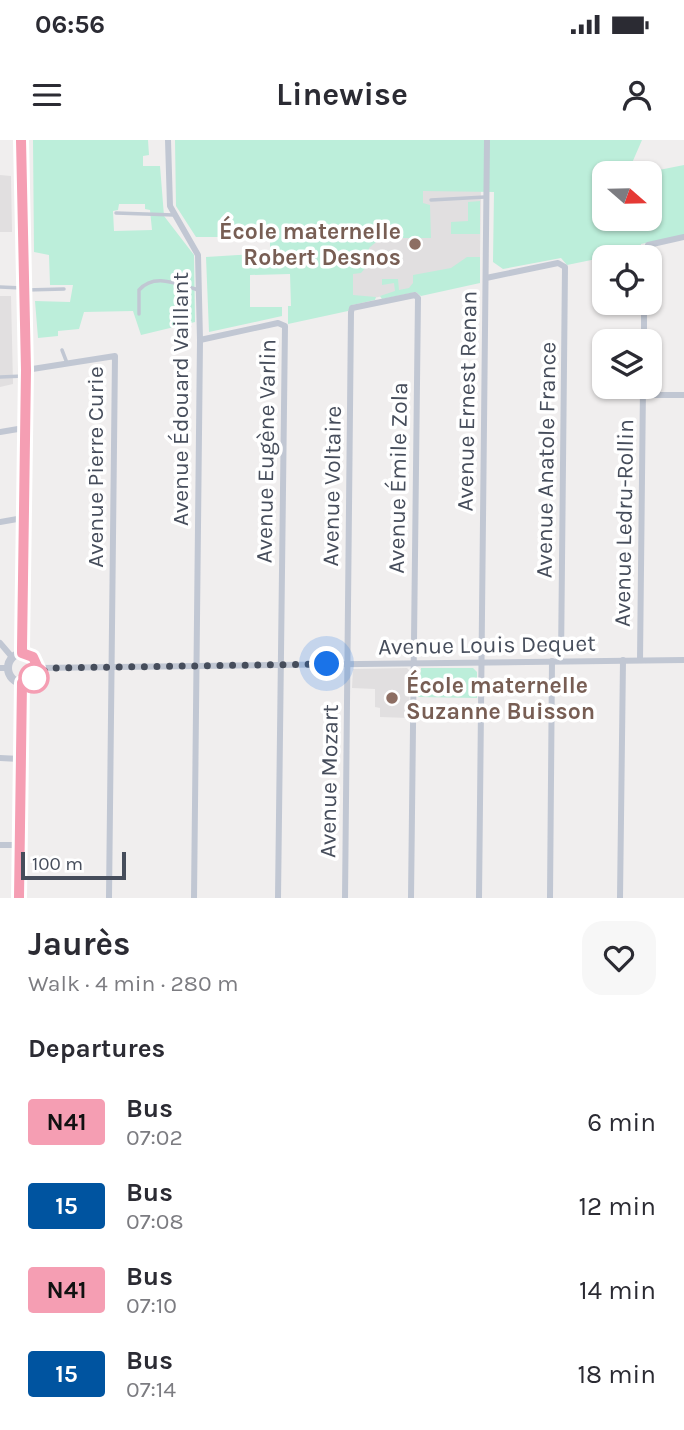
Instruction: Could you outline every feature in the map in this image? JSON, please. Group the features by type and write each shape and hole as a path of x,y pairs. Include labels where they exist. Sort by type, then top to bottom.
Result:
{"street":[{"path":"21,140 25,373 22,653"},
{"name":"Avenue Édouard Vaillant","path":"168,140 170,205 197,248 199,290 194,898"},
{"name":"Avenue Ernest Renan","path":"479,898 487,140"},
{"path":"648,245 684,237"},
{"name":"Avenue Anatole France","path":"486,278 558,263 565,267 561,661"},
{"name":"Avenue Émile Zola","path":"352,308 378,299 415,295 418,298 411,898"},
{"name":"Avenue Voltaire","path":"348,664 352,308"},
{"name":"Avenue Eugène Varlin","path":"200,340 278,323 285,326 281,664"},
{"name":"Avenue Pierre Curie","path":"25,373 115,356 112,667"},
{"path":"662,396 684,395"},
{"name":"Avenue Ledru-Rollin","path":"640,660 643,399"},
{"path":"0,432 24,428"},
{"path":"0,522 23,518"},
{"path":"0,643 12,657"},
{"path":"22,653 33,657 38,668 31,681 22,683 13,680 4,668 12,657 22,653"},
{"path":"621,898 623,660"},
{"name":"Avenue Louis Dequet","path":"38,668 684,660"},
{"path":"550,898 552,661"},
{"path":"278,898 281,664"},
{"name":"Avenue Mozart","path":"345,898 348,664"},
{"path":"109,898 112,667"},
{"path":"19,898 22,683"},
{"path":"0,758 20,759"},
{"path":"0,845 20,845"}],"lane":[{"path":"431,200 487,197"},
{"path":"116,214 174,215"},
{"path":"139,314 139,290 151,281 164,280 199,290"},
{"path":"0,287 64,289"},
{"path":"62,350 66,354 67,364"},
{"path":"0,377 25,373"}],"shaded area":[{"path":"0,175 11,176 12,232 0,232"},
{"name":"École maternelle Robert Desnos","path":"419,190 481,190 480,257 469,258 469,277 351,303 350,239"},
{"path":"0,296 11,296 13,384 0,387"},
{"name":"École maternelle Suzanne Buisson","path":"407,668 410,671 409,718 380,717 380,708 375,707 375,689 352,688 353,669"}],"green space":[{"path":"33,140 148,140 149,155 143,156 143,166 160,166 164,216 194,255 195,322 141,335 133,311 84,312 79,329 58,331 58,336 38,338 35,301 70,302 73,285 50,285 49,255 34,252","holes":["119,204 145,204 145,209 150,210 152,230 114,231 113,211 118,210"]},
{"path":"175,140 642,140 633,161 592,161 592,231 662,231 662,169 684,165 684,235 641,245 592,245 592,260 567,265 561,258 503,269 493,262 494,192 423,191 423,203 430,205 431,238 381,238 369,248 367,266 361,273 353,274 353,295 376,297 375,300 352,305 348,311 288,324 288,306 291,306 290,274 250,275 250,307 282,307 282,316 209,332 206,257 270,253 270,237 196,237 176,206"},
{"path":"480,201 480,234 451,234 451,222 468,221 468,202"},
{"path":"467,257 480,257 480,283 421,296 416,292 382,299 380,296 395,291 394,283 382,285 382,279 398,279 399,290 409,288 413,283 413,275 451,268"},
{"path":"421,668 473,668 477,672 477,698 418,697"}],"bus line":[{"name":"N41","path":"19,898 22,683 31,681 38,668 36,660 30,654 22,653 26,370 21,140"}],"place":[{"name":"École maternelle Robert Desnos","path":"415,244"},
{"name":"École maternelle Suzanne Buisson","path":"392,698"}],"route":[{"path":"34,678 49,668 327,664"}]}
